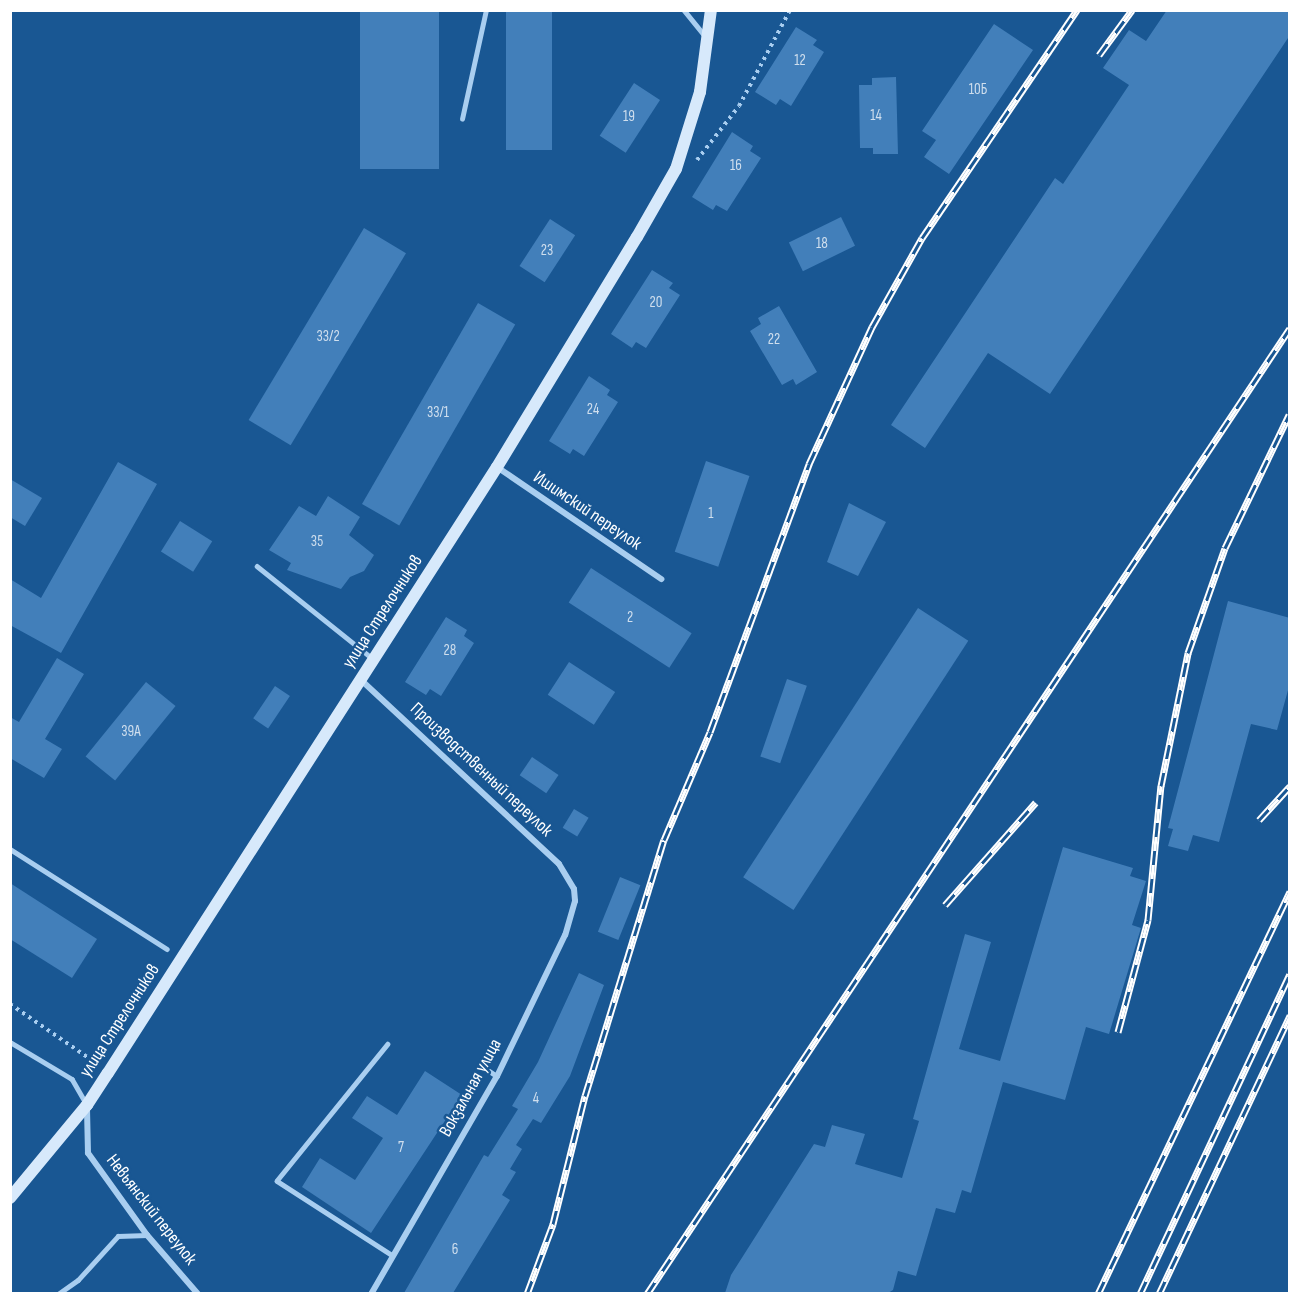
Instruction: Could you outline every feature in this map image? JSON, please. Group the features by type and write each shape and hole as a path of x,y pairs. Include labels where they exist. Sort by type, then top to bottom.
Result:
{"main road":[{"name":"улица Стрелочников","path":"10,1198 87,1105 497,467 676,169 700,92 711,10"}],"street":[{"name":"Ишимский переулок","path":"497,467 661,579"},
{"name":"Производственный переулок","path":"361,680 560,864 574,889"},
{"name":"Вокзальная улица","path":"371,1293 497,1076 572,918 574,889"},
{"name":"Невьянский переулок","path":"87,1105 88,1153 147,1235 198,1293"}],"lane":[{"path":"462,119 486,10"},
{"path":"684,10 707,39"},
{"path":"256,566 374,660"},
{"path":"10,849 167,949"},
{"path":"10,1042 72,1079 87,1105"},
{"path":"388,1044 277,1181 393,1255"},
{"path":"480,1065 497,1076"},
{"path":"58,1293 78,1280 118,1236 147,1235"}],"path":[{"path":"692,166 739,106 790,10"},
{"path":"10,1004 90,1059"}],"building":[{"path":"360,10 439,10 439,169 360,169"},
{"path":"506,10 552,10 552,150 506,150"},
{"path":"1167,10 1290,10 1290,35 1050,394 988,353 925,448 891,425 1055,178 1063,184 1129,85 1103,68 1129,30 1146,41"},
{"path":"994,24 1033,50 949,174 924,157 936,140 922,131"},
{"path":"796,27 817,40 813,45 824,52 791,106 780,99 776,105 755,92"},
{"path":"896,77 898,154 873,154 873,148 860,148 859,85 872,85 872,78"},
{"path":"634,83 660,100 626,153 600,136"},
{"path":"732,132 753,146 750,151 761,158 727,211 716,205 713,210 692,197"},
{"path":"841,217 855,246 803,271 789,242"},
{"path":"550,219 575,235 545,282 520,266"},
{"path":"364,228 406,253 291,445 249,420"},
{"path":"652,270 673,283 669,288 680,295 646,348 636,342 632,348 611,334"},
{"path":"478,303 515,324 399,525 362,504"},
{"path":"779,306 817,372 796,385 793,379 782,385 750,331 761,324 758,318"},
{"path":"589,376 610,390 607,395 618,402 584,456 573,449 570,454 549,441"},
{"path":"706,461 749,476 718,567 675,552"},
{"path":"118,462 157,484 61,653 10,625 10,579 41,598"},
{"path":"10,479 42,498 25,526 10,517"},
{"path":"328,496 360,517 349,535 374,555 364,571 350,577 341,589 287,570 291,563 269,550 299,506 316,516"},
{"path":"849,503 886,522 858,576 827,562"},
{"path":"180,521 212,541 193,572 161,552"},
{"path":"591,568 692,633 669,668 569,602"},
{"path":"1228,601 1290,618 1290,683 1277,730 1251,724 1219,842 1193,835 1188,851 1168,846 1173,829 1168,828"},
{"path":"918,608 968,641 793,910 743,877"},
{"path":"446,617 467,630 464,636 474,643 441,696 430,689 426,695 405,682"},
{"path":"57,658 84,674 45,739 62,749 44,778 10,758 10,717 19,722"},
{"path":"569,662 615,692 594,725 548,695"},
{"path":"787,679 807,686 780,763 760,757"},
{"path":"146,682 176,706 115,781 86,757"},
{"path":"275,686 290,696 268,728 253,718"},
{"path":"532,757 559,775 546,793 520,775"},
{"path":"574,809 589,818 577,837 563,828"},
{"path":"1063,847 1133,868 1130,876 1146,881 1132,925 1141,928 1109,1034 1086,1027 1065,1100 1003,1082 971,1193 962,1190 955,1213 936,1208 916,1276 898,1271 893,1290 888,1293 725,1293 731,1275 814,1144 825,1147 832,1125 865,1134 855,1164 902,1178 919,1121 913,1119 965,934 991,942 959,1049 1000,1061"},
{"path":"620,877 640,885 618,940 598,932"},
{"path":"10,883 97,939 72,978 10,939"},
{"path":"579,973 604,985 570,1076 541,1123 533,1119 516,1145 522,1149 510,1169 516,1172 502,1195 510,1200 453,1293 404,1293 484,1155 488,1157 518,1109 512,1106 538,1062"},
{"path":"425,1071 462,1095 371,1233 302,1187 320,1158 355,1180 383,1138 352,1118 367,1096 397,1115"}],"railway":[{"path":"527,1294 553,1224 585,1096 664,840 710,732 809,464 872,327 922,238 1077,10"},
{"path":"1099,55 1132,10"},
{"path":"647,1294 1290,328"},
{"path":"1118,1032 1148,920 1161,786 1188,653 1225,548 1289,415"},
{"path":"1259,820 1290,786"},
{"path":"945,905 1036,802"},
{"path":"1098,1294 1290,891"},
{"path":"1140,1294 1290,974"},
{"path":"1159,1294 1290,1015"}]}
